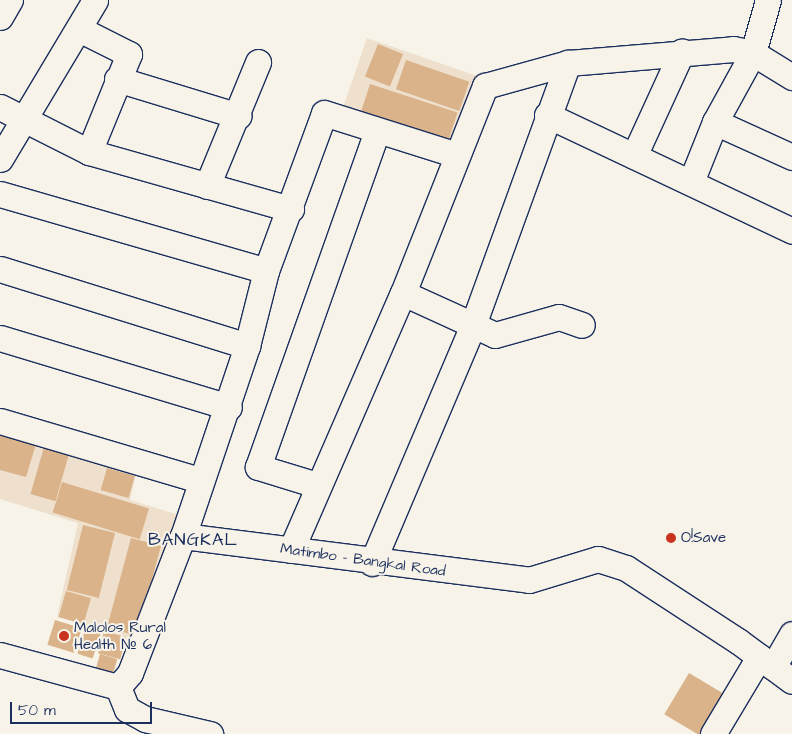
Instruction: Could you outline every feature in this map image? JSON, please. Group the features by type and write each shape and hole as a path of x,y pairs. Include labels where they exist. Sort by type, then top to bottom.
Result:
{"street":[{"path":"0,18 10,0"},
{"path":"0,159 24,123 96,0"},
{"path":"691,182 715,122 753,53 768,0"},
{"path":"79,29 130,54 89,152"},
{"path":"634,156 682,52"},
{"path":"290,550 403,292 485,86 568,63 682,52 753,53 792,77"},
{"path":"208,186 239,116 258,62"},
{"path":"372,563 473,325 546,115 568,63"},
{"path":"118,79 239,116"},
{"path":"0,107 24,123 89,152 291,210"},
{"path":"118,687 130,673 183,536 199,480 229,407 266,271 291,210 324,113 457,155"},
{"path":"546,115 792,230"},
{"path":"715,122 792,157"},
{"path":"317,485 258,467 377,131"},
{"path":"0,194 266,271"},
{"path":"0,269 247,346"},
{"path":"403,292 495,335 559,317 582,325"},
{"path":"0,338 229,407"},
{"path":"0,421 199,480"},
{"name":"Matimbo - Bangkal Road","path":"183,536 372,563 529,580 598,559 626,568 775,669"},
{"path":"714,734 775,669 792,634"},
{"path":"0,655 118,687"},
{"path":"118,687 127,709 145,719 210,734"}],"shaded area":[{"path":"367,38 476,75 452,145 343,108"},
{"path":"0,429 137,469 130,500 179,515 134,639 57,617 78,523 0,499"}],"building":[{"path":"378,44 403,54 390,87 365,76"},
{"path":"406,60 469,82 459,111 396,89"},
{"path":"370,84 457,112 448,142 360,113"},
{"path":"0,433 36,444 26,477 0,470"},
{"path":"44,447 69,454 55,501 30,494"},
{"path":"107,468 135,476 129,498 101,490"},
{"path":"62,482 149,509 140,539 53,513"},
{"path":"83,525 115,533 99,598 67,590"},
{"path":"131,538 161,546 137,636 107,628"},
{"path":"66,591 91,598 84,624 59,617"},
{"name":"Malolos Rural Health № 6","path":"55,620 82,628 74,653 47,645"},
{"path":"86,627 101,632 93,659 77,654"},
{"path":"104,631 126,637 120,659 98,653"},
{"path":"100,654 117,659 113,674 96,669"},
{"path":"689,673 724,694 700,734 664,714"}],"place":[{"name":"O!Save","path":"671,538"},
{"name":"Malolos Rural Health № 6","path":"64,636"}],"district":[{"name":"BANGKAL","path":"193,540"}]}
